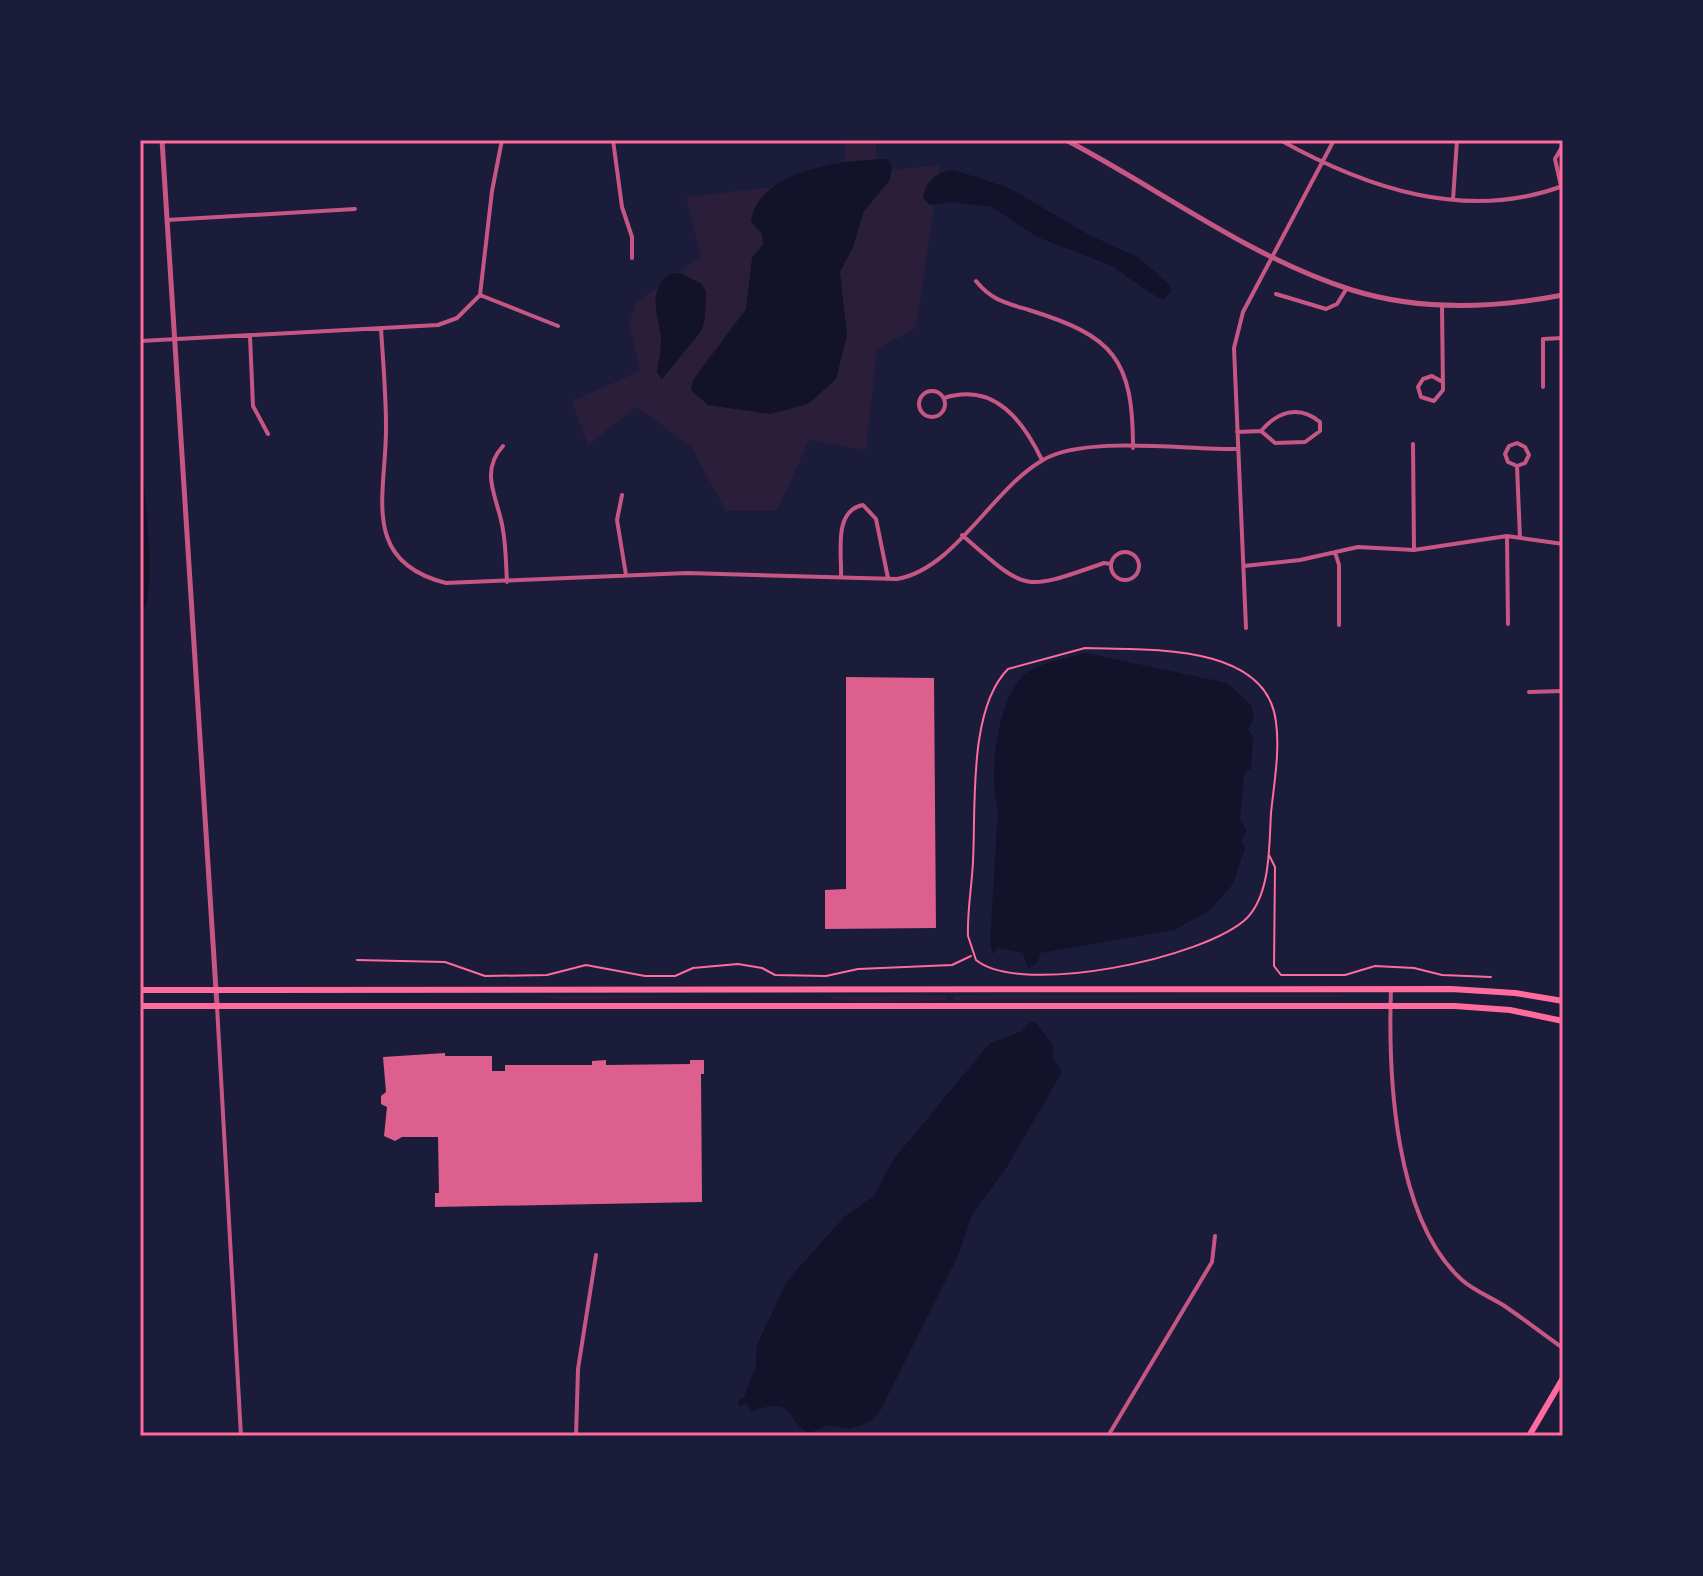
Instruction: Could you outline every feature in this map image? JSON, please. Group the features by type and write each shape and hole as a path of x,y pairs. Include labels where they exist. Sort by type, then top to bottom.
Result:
{"main road":[{"path":"140,990 1391,989 1492,991 1563,1001"},
{"path":"140,1006 1390,1006 1503,1009 1563,1021"},
{"path":"1529,1436 1563,1378"}],"street":[{"path":"162,140 241,1436"},
{"path":"140,341 447,323 480,295 492,191 502,140"},
{"path":"613,140 622,207 632,237 632,258"},
{"path":"1066,140 1272,256 1347,288 1442,305 1493,305 1563,295"},
{"path":"1280,140 1321,164 1389,189 1453,200 1505,199 1562,186 1555,159 1563,145"},
{"path":"1246,628 1233,371 1237,332 1272,256 1334,140"},
{"path":"1453,200 1457,140"},
{"path":"167,220 355,209"},
{"path":"976,281 989,298 1076,325 1110,351 1128,383 1133,406 1133,448"},
{"path":"1276,294 1326,309 1337,304 1347,288"},
{"path":"480,295 558,326"},
{"path":"1441,381 1432,376 1423,379 1418,387 1421,397 1429,401 1439,399 1443,390 1442,305"},
{"path":"381,328 386,428 380,513 397,556 435,580 465,584 626,575 906,577 927,567 1011,485 1042,460 1082,447 1237,449"},
{"path":"250,336 253,406 268,434"},
{"path":"1543,387 1543,339 1563,338"},
{"path":"925,392 938,392 944,398 943,411 936,416 924,415 919,407 925,392"},
{"path":"944,398 955,395 987,399 1005,407 1026,426 1042,460"},
{"path":"1236,432 1261,431 1279,414 1298,410 1320,422 1320,431 1305,442 1275,443 1261,431"},
{"path":"1517,443 1525,447 1529,455 1525,463 1517,466 1508,462 1505,454 1509,446 1517,443"},
{"path":"1413,444 1414,550"},
{"path":"503,446 492,458 490,476 503,529 507,582"},
{"path":"1517,466 1520,538"},
{"path":"622,495 617,520 626,575"},
{"path":"841,577 843,519 848,511 863,505 876,519 888,578"},
{"path":"962,535 1011,578 1027,583 1051,581 1104,563 1111,564"},
{"path":"1244,566 1300,560 1335,551 1375,546 1414,550 1507,536 1563,544"},
{"path":"1507,536 1508,624"},
{"path":"1335,551 1339,565 1339,625"},
{"path":"1129,553 1137,559 1139,568 1135,576 1123,580 1115,576 1111,564 1116,556 1129,553"},
{"path":"1529,692 1563,691"},
{"path":"1391,989 1397,1125 1419,1214 1437,1251 1463,1281 1563,1348"},
{"path":"1108,1436 1212,1262 1215,1236"},
{"path":"576,1436 578,1369 596,1255"}],"path":[{"path":"1085,648 1200,656 1226,662 1251,675 1265,689 1276,720 1267,855 1260,896 1252,911 1239,924 1197,946 1114,966 1036,977 996,972 973,956 968,928 979,744 1001,677 1022,662 1085,648"},
{"path":"1267,855 1275,867 1274,966 1281,975 1345,975 1375,966 1414,968 1442,975 1491,977"},
{"path":"357,960 445,962 485,976 547,975 586,965 645,976 675,976 693,968 738,964 762,968 775,975 826,976 858,969 952,965 973,956"}],"shaded area":[{"path":"844,140 876,140 876,172 940,165 916,328 877,349 866,450 809,440 777,511 726,511 690,445 636,407 588,445 572,401 640,371 629,323 636,302 701,257 686,197 846,179"},
{"path":"886,159 892,165 890,180 864,211 853,247 840,272 847,335 836,379 808,404 770,414 708,405 691,390 693,380 746,309 752,258 763,244 762,234 751,222 757,204 769,190 785,179 805,171 848,162"},
{"path":"954,170 1009,188 1089,235 1139,258 1170,285 1171,292 1164,299 1157,297 1110,265 1037,237 992,207 951,202 930,205 923,198 930,182 937,175"},
{"path":"680,273 702,284 706,292 705,317 702,330 662,379 657,373 661,340 656,296 662,281 669,274"},
{"path":"140,445 149,587 146,606 140,616"},
{"path":"1085,653 1227,683 1251,705 1254,719 1248,729 1253,736 1251,768 1244,774 1240,820 1247,830 1241,841 1245,848 1233,884 1210,910 1187,923 1174,930 1040,953 1038,962 1028,969 1023,953 998,948 993,954 990,945 998,809 994,778 997,741 1006,705 1021,678 1042,665"},
{"path":"946,995 946,1000 884,1003 851,1002 826,996"},
{"path":"537,996 674,996 674,997 563,1000"},
{"path":"954,996 1342,997 954,1000"},
{"path":"1031,1022 1036,1023 1053,1045 1053,1059 1062,1072 1008,1165 972,1215 958,1256 880,1411 870,1422 849,1429 829,1425 809,1433 784,1408 777,1406 752,1411 746,1404 739,1406 738,1400 744,1397 756,1365 757,1345 787,1281 844,1217 874,1196 893,1160 989,1044 1020,1032"}],"building":[{"path":"846,677 934,678 936,928 825,929 825,890 846,889"},
{"path":"445,1053 445,1056 492,1056 492,1071 505,1071 505,1065 592,1065 592,1061 606,1060 606,1065 690,1064 690,1060 704,1060 704,1074 701,1074 702,1202 435,1207 435,1193 439,1193 438,1137 402,1137 395,1141 384,1136 387,1107 381,1104 381,1096 386,1092 383,1057"}]}
